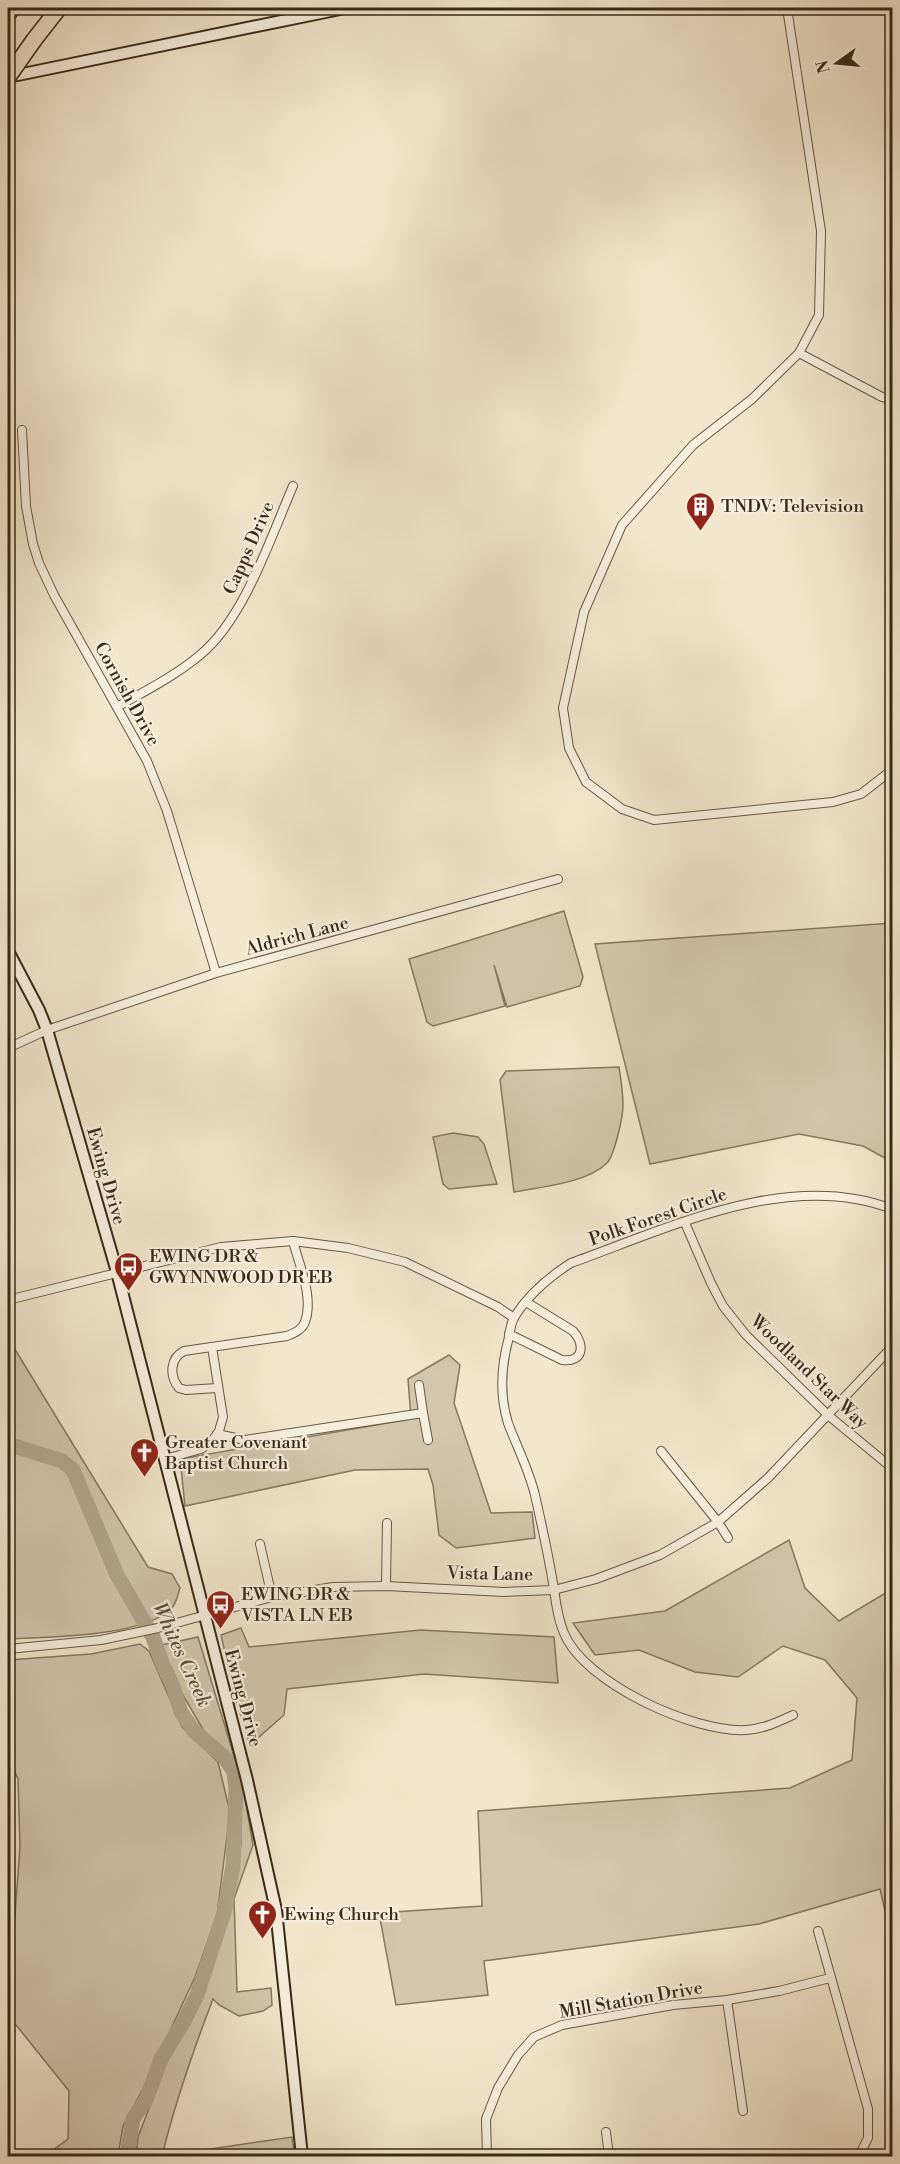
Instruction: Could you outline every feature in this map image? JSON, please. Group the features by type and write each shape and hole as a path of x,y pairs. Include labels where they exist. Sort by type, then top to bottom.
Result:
{"highway":[{"path":"8,14 12,8"},
{"path":"8,77 58,8"}],"street":[{"path":"8,77 331,9 345,8"},
{"path":"787,8 821,231 819,315 799,353 752,399 693,445 622,525 584,612 563,708 569,748 586,782 622,809 654,820 833,802 861,794 892,770"},
{"path":"799,353 882,397 892,399"},
{"name":"Cornish Drive","path":"22,430 26,506 39,563 54,595 147,760 167,811 216,973"},
{"name":"Capps Drive","path":"117,707 200,655 214,640 244,599 292,486"},
{"name":"Aldrich Lane","path":"8,1048 46,1030 216,973 558,879"},
{"name":"Ewing Drive","path":"8,951 39,1010 46,1030 117,1272 247,1780 276,1910 302,2157"},
{"name":"Polk Forest Circle","path":"794,1715 763,1728 745,1730 724,1728 679,1717 628,1693 599,1676 571,1646 559,1620 532,1480 508,1422 501,1390 501,1376 509,1334 514,1318 526,1302 550,1276 571,1263 731,1206 785,1197 827,1195 872,1201 892,1209"},
{"name":"Woodland Star Way","path":"685,1223 711,1283 729,1313 746,1335 829,1416 892,1468"},
{"path":"217,1388 186,1390 175,1384 172,1375 176,1355 184,1351 287,1336 301,1329 305,1321 308,1298 293,1241"},
{"path":"8,1300 221,1247 293,1241 348,1248 405,1262 498,1307 514,1318"},
{"path":"509,1334 562,1360 569,1361 580,1353 579,1338 573,1331 526,1302"},
{"path":"165,1459 201,1449 217,1434 223,1417 212,1347"},
{"name":"Vista Lane","path":"8,1649 100,1640 158,1628 272,1597 333,1587 386,1586 504,1593 554,1590 596,1579 660,1555 718,1522 768,1478 892,1347"},
{"path":"419,1385 428,1440"},
{"path":"217,1434 245,1440 423,1413"},
{"path":"661,1451 718,1522 728,1538"},
{"path":"386,1586 387,1522"},
{"path":"260,1544 272,1597"},
{"path":"818,1931 868,2109 868,2138 859,2157"},
{"name":"Mill Station Drive","path":"487,2157 486,2119 498,2088 518,2055 534,2037 562,2025 673,2004 728,2000 779,1991 830,1978"},
{"path":"728,2000 743,2111"},
{"path":"606,2132 609,2157"}],"shaded area":[{"path":"564,911 583,977 580,986 507,1007 494,965 505,1006 433,1026 427,1022 409,959"},
{"path":"892,923 892,1162 863,1146 799,1134 650,1164 595,944"},
{"path":"619,1067 623,1110 616,1144 607,1163 598,1170 576,1180 514,1192 500,1080 506,1071"},
{"path":"453,1133 478,1137 484,1144 497,1184 449,1189 443,1184 433,1137"},
{"path":"8,1338 148,1567 172,1574 180,1588 173,1607 157,1618 139,1625 94,1634 8,1639"},
{"path":"449,1355 460,1365 454,1403 491,1513 532,1512 535,1538 456,1548 439,1535 433,1485 428,1469 355,1470 185,1506 180,1459 411,1419 408,1379"},
{"path":"789,1540 805,1588 839,1621 892,1589 892,1941 880,1889 759,1924 484,1961 488,1995 396,2005 379,1913 482,1906 478,1811 790,1788 852,1760 857,1698 825,1660 783,1646 738,1677 695,1672 639,1650 595,1655 573,1623 665,1611"},
{"path":"241,1628 249,1647 421,1630 554,1637 558,1683 424,1674 287,1689 284,1715 250,1745 235,1696 221,1635"},
{"path":"198,1637 243,1786 253,1845 234,1899 237,1992 271,1988 272,2005 263,2011 239,2016 213,1999 185,2077 162,2156 136,2156 138,2137 167,2061 205,1987 229,1910 241,1844 240,1789 233,1764 205,1733 176,1683 161,1645"},
{"path":"140,1644 149,1651 182,1727 218,1762 230,1812 217,1915 195,1977 146,2083 123,2126 118,2156 45,2156 68,2139 69,2091 8,2015 8,1952 13,1941 20,1847 18,1779 8,1758 8,1660 91,1654"},
{"path":"292,2137 294,2153 284,2156 163,2156"}],"waterway":[{"name":"Whites Creek","path":"8,1444 62,1461 73,1470 117,1575 153,1637 181,1712 194,1731 225,1758 234,1772 236,1789 233,1866 224,1913 197,1995 161,2059 146,2100 133,2119 127,2156"}],"place":[{"name":"TNDV: Television","path":"700,532"},
{"name":"EWING DR & GWYNNWOOD DR EB","path":"128,1292"},
{"name":"Greater Covenant Baptist Church","path":"144,1478"},
{"name":"EWING DR & VISTA LN EB","path":"220,1630"},
{"name":"Ewing Church","path":"263,1940"}]}
